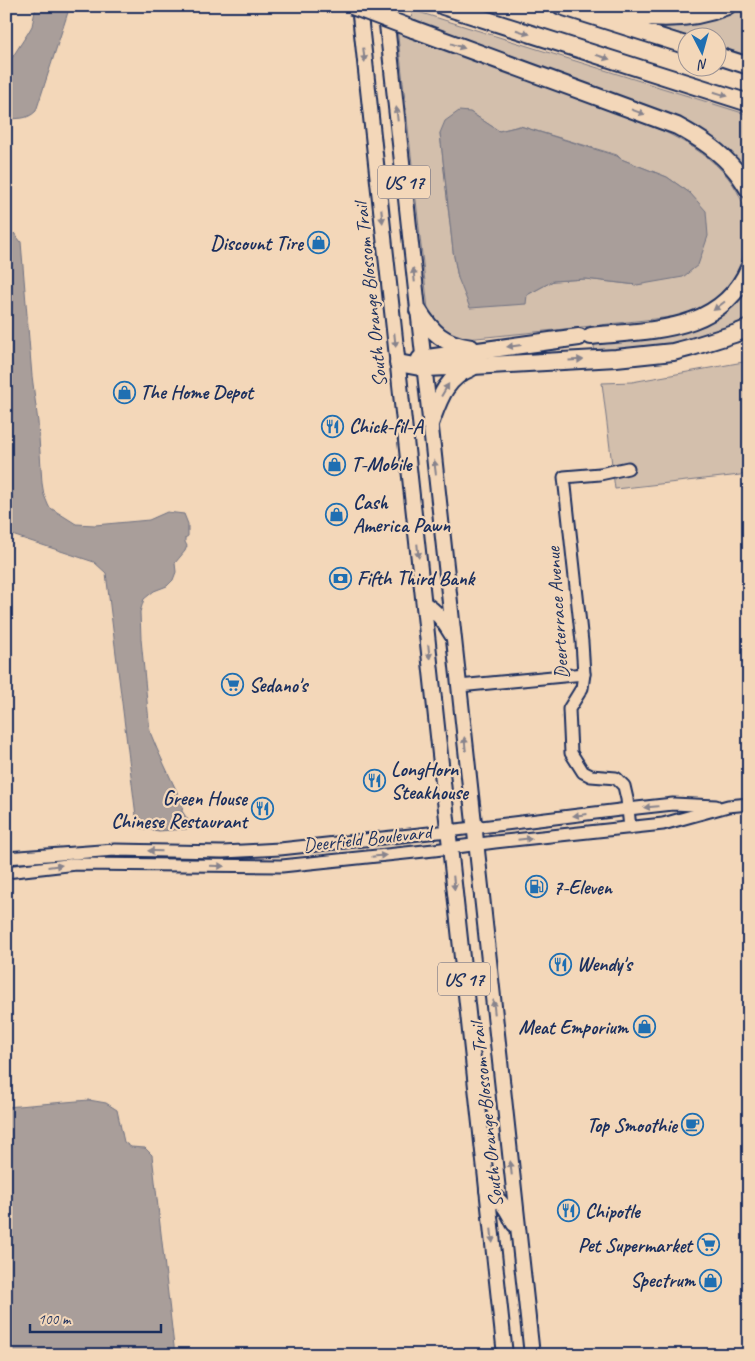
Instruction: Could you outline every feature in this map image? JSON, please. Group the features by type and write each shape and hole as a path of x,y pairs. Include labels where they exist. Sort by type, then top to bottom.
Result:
{"highway":[{"path":"352,6 677,126 694,135 720,154 738,172 749,190"},
{"path":"443,6 749,103"},
{"path":"561,6 678,43"},
{"path":"591,6 622,14 670,18 713,12 727,6"},
{"path":"728,59 749,66"},
{"path":"424,363 484,350 663,329 686,324 721,305 745,278 749,268"},
{"path":"418,310 431,329 439,336 459,346 484,350"},
{"path":"398,363 473,366 616,358 673,352 711,342 749,328"},
{"path":"430,424 442,395 453,378 473,366"}],"main road":[{"name":"South Orange Blossom Trail","path":"358,6 505,1355"},
{"name":"South Orange Blossom Trail","path":"385,6 532,1355"},
{"path":"424,604 432,608 441,617 454,638"},
{"path":"487,1190 506,1208 519,1234"}],"street":[{"name":"Deerterrace Avenue","path":"628,468 600,474 564,477 584,674 582,688 569,709 571,753 583,772 591,776 616,778 624,786 630,828"},
{"path":"459,686 584,674"},
{"name":"Deerfield Boulevard","path":"6,858 115,850 223,852 280,849 448,832 673,804 728,806 749,804"},
{"name":"Deerfield Boulevard","path":"6,872 76,864 282,866 663,824 728,806"},
{"path":"280,849 282,866"}],"shaded area":[{"path":"36,6 70,6 36,111 25,117 6,120 6,67 32,26"},
{"path":"743,6 749,6 749,56 728,49 728,28 678,28 678,33 656,26 657,24 721,16"},
{"path":"412,10 749,115 749,177 734,158 413,23"},
{"path":"397,28 663,131 694,148 709,159 733,184 741,199 746,216 747,235 745,251 740,266 730,283 712,301 690,313 681,316 457,340 430,318","holes":["470,112 499,131 520,126 617,155 621,159 667,177 690,193 637,285 585,279 553,281 527,295 458,278 453,251 440,133"]},
{"path":"459,111 470,112 499,131 520,126 617,156 667,177 690,193 706,211 708,236 698,265 683,277 637,285 585,279 553,281 527,295 526,304 470,308 458,278 453,251 440,133 445,121"},
{"path":"14,233 21,242 42,483 49,507 76,524 95,525 149,520 167,512 184,514 188,524 188,536 185,538 187,546 175,563 176,572 173,580 167,586 154,591 144,599 140,612 150,732 183,805 182,811 190,823 187,829 159,831 140,828 136,816 106,573 94,562 6,533 6,254 9,241"},
{"path":"749,284 749,324 692,344 595,355 594,345 644,339 696,328 727,310"},
{"path":"749,361 749,474 615,489 602,383 632,382"},
{"path":"89,1100 106,1103 117,1110 124,1142 131,1147 145,1148 152,1155 175,1355 6,1355 6,1107"}],"place":[{"name":"Discount Tire","path":"319,243"},
{"name":"The Home Depot","path":"124,392"},
{"name":"Chick-fil-A","path":"333,426"},
{"name":"T-Mobile","path":"335,464"},
{"name":"Cash America Pawn","path":"337,514"},
{"name":"Fifth Third Bank","path":"341,578"},
{"name":"Sedano's","path":"233,685"},
{"name":"LongHorn Steakhouse","path":"375,781"},
{"name":"Green House Chinese Restaurant","path":"263,809"},
{"name":"7-Eleven","path":"537,887"},
{"name":"Wendy's","path":"561,964"},
{"name":"Meat Emporium","path":"644,1027"},
{"name":"Top Smoothie","path":"693,1125"},
{"name":"Chipotle","path":"569,1211"},
{"name":"Pet Supermarket","path":"708,1245"},
{"name":"Spectrum","path":"711,1280"}]}
